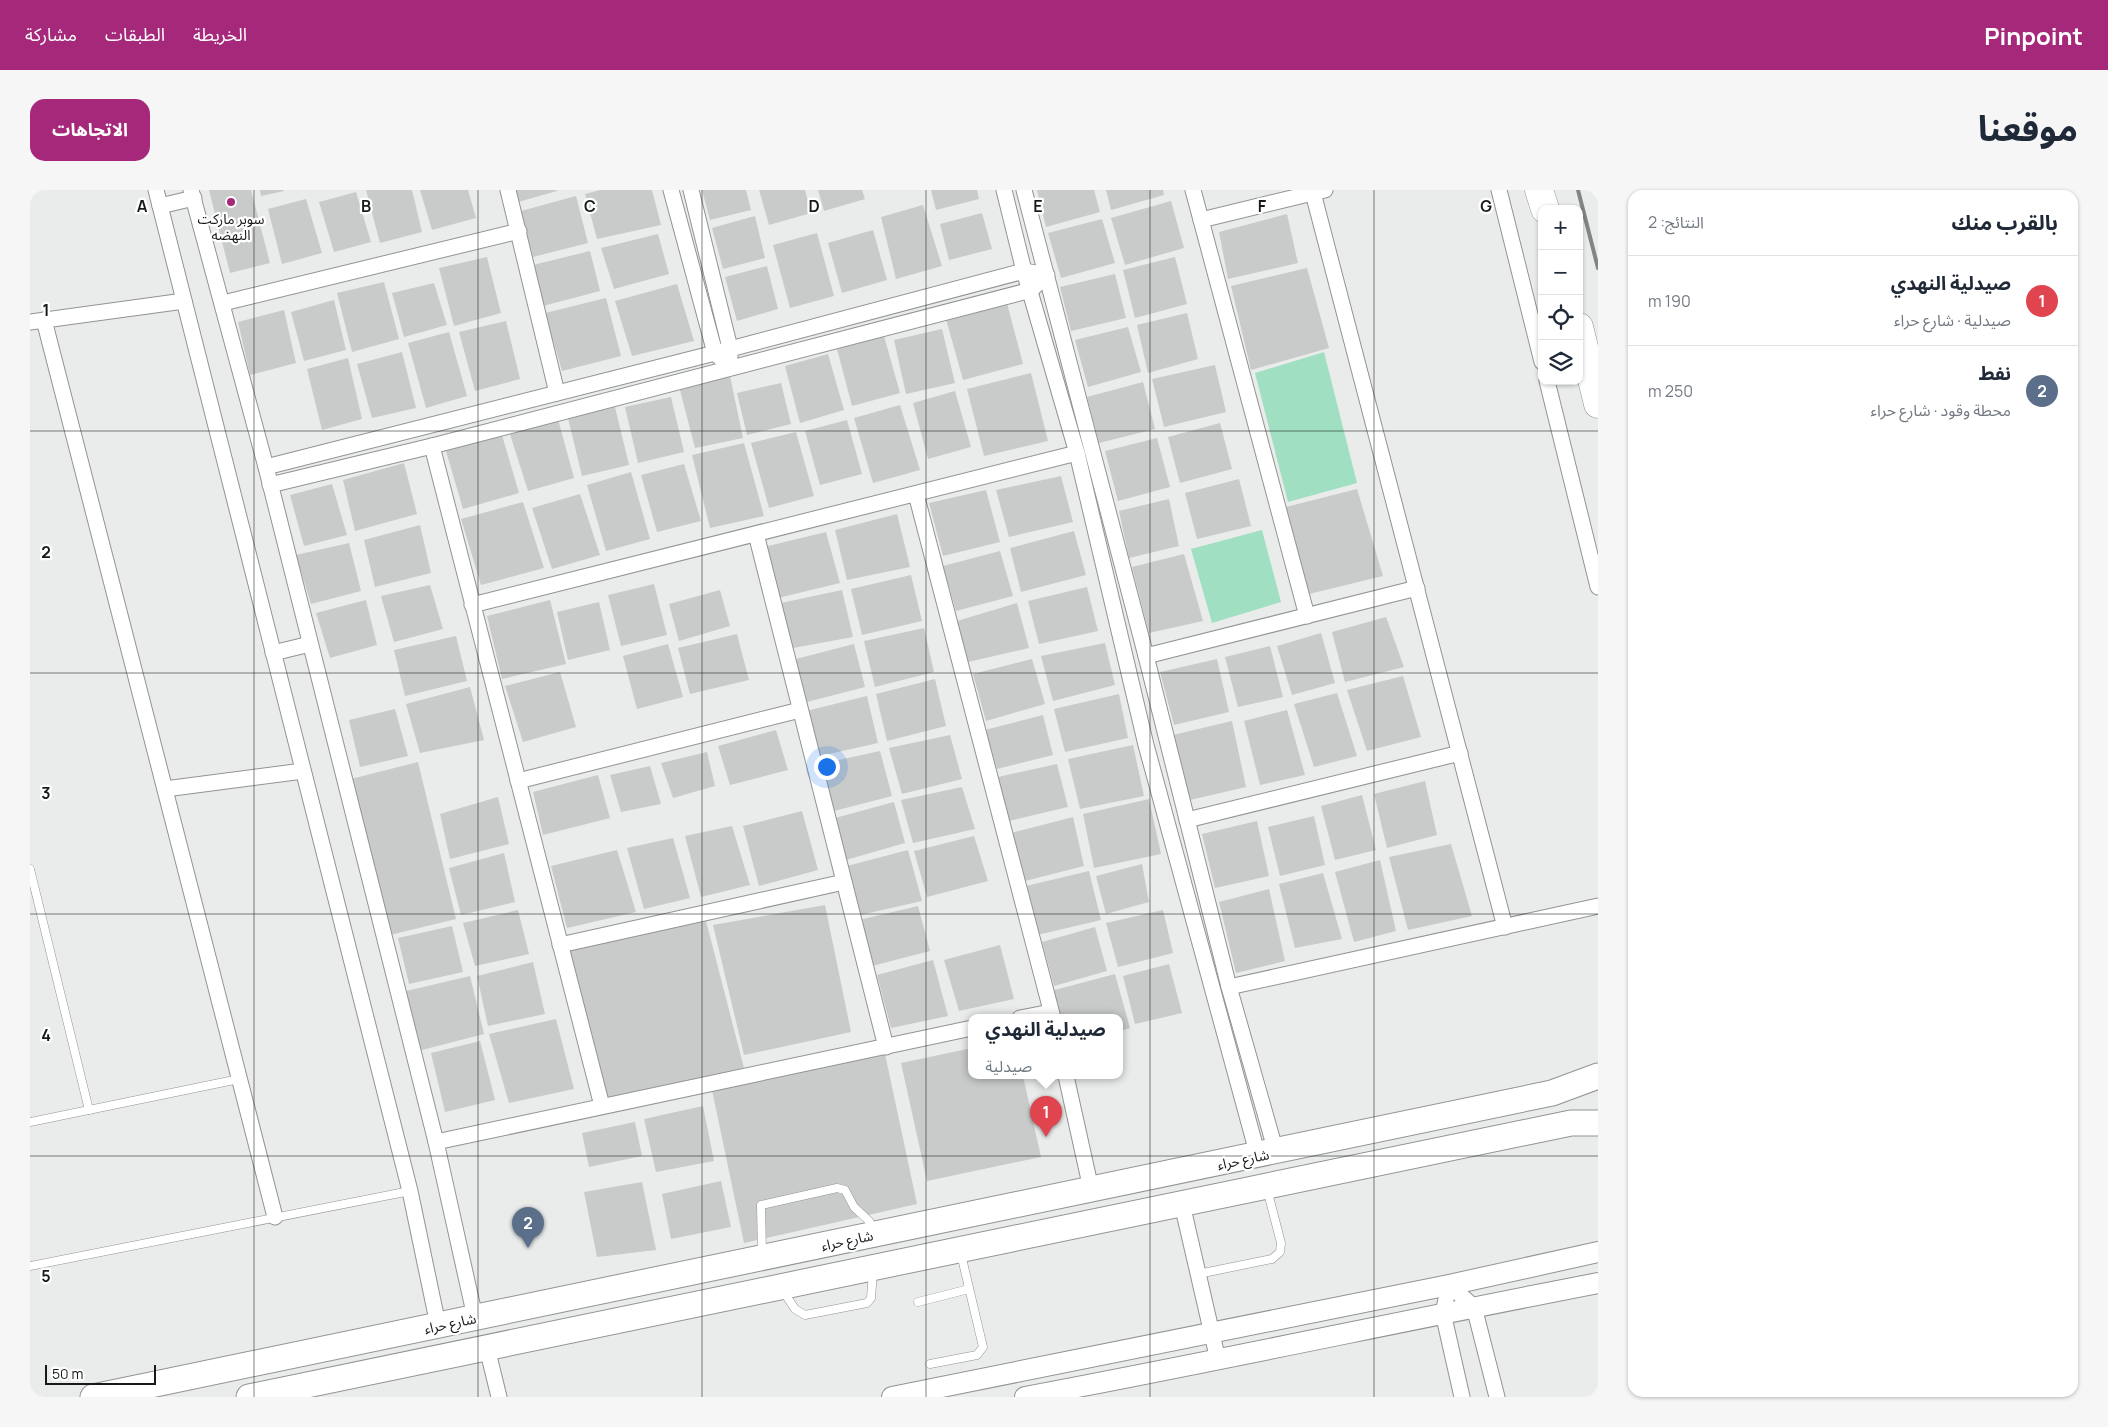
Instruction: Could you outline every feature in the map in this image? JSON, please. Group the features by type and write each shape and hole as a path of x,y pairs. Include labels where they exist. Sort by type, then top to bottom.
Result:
{"highway":[{"path":"1538,190 1544,205"},
{"path":"1545,190 1548,205"},
{"path":"1582,340 1598,404"}],"main road":[{"name":"شارع حراء","path":"93,1397 1267,1154 1552,1093 1598,1076"},
{"path":"249,1397 318,1386 487,1348 1571,1123 1598,1123"},
{"path":"1382,1129 1394,1160"}],"street":[{"path":"156,190 410,1191 438,1325"},
{"path":"508,190 557,393"},
{"path":"671,190 715,353 730,368"},
{"path":"691,190 730,348 730,368"},
{"path":"1004,190 1024,271 1077,453 1146,745 1267,1154"},
{"path":"1024,190 1167,738 1229,987 1267,1154"},
{"path":"1193,190 1307,616"},
{"path":"1499,190 1538,346"},
{"path":"1201,220 1319,192 1417,588 1505,927"},
{"path":"160,206 192,194 266,467 436,1142 475,1317"},
{"path":"223,303 519,231"},
{"path":"266,467 715,353 1024,271 1047,275"},
{"path":"270,485 432,446 1031,290 1047,275"},
{"path":"184,301 37,321 165,789 275,1216"},
{"path":"1548,385 1598,587"},
{"path":"432,446 602,1106"},
{"path":"472,604 1077,453"},
{"path":"916,494 1052,1014"},
{"path":"756,534 886,1047"},
{"path":"1146,656 1417,588"},
{"path":"273,653 310,644"},
{"path":"518,781 800,710"},
{"path":"1146,745 1167,738"},
{"path":"1187,820 1460,753"},
{"path":"165,789 303,771"},
{"path":"560,945 844,882"},
{"path":"1229,987 1598,906"},
{"path":"436,1142 968,1029"},
{"path":"1067,1079 1091,1189"},
{"path":"1182,1204 1218,1360"},
{"path":"900,1396 1449,1286 1598,1252"},
{"path":"1025,1397 1218,1360 1443,1312 1598,1282"},
{"path":"1449,1286 1474,1307 1497,1397"},
{"path":"1449,1286 1443,1312 1462,1397"},
{"path":"487,1348 499,1397"}],"lane":[{"path":"30,869 89,1110"},
{"path":"30,1122 239,1079"},
{"path":"1198,1274 1272,1259 1280,1252 1282,1243 1266,1186"},
{"path":"762,1258 760,1205 837,1188 845,1190 854,1207 869,1221 877,1234"},
{"path":"30,1266 275,1216 410,1191"},
{"path":"930,1364 977,1355 983,1347 960,1250"},
{"path":"781,1287 794,1309 805,1315 867,1303 871,1298 873,1268"},
{"path":"918,1302 969,1289"}],"green space":[{"path":"1324,352 1357,483 1288,502 1255,373"},
{"path":"1262,530 1281,602 1212,623 1191,549"}],"building":[{"path":"209,190 251,190 270,263 230,273"},
{"path":"260,190 284,190 284,191 261,196"},
{"path":"366,190 412,190 422,232 380,243"},
{"path":"420,190 468,190 476,218 432,230"},
{"path":"515,190 557,190 557,191 518,202"},
{"path":"600,190 652,190 661,225 597,239 585,194"},
{"path":"702,190 746,190 751,210 710,220"},
{"path":"759,190 805,190 811,213 769,225"},
{"path":"818,190 862,190 865,199 824,211"},
{"path":"931,190 977,190 979,199 936,210"},
{"path":"1037,190 1094,190 1100,212 1046,227"},
{"path":"1106,190 1163,190 1164,195 1111,210"},
{"path":"356,192 371,242 334,252 319,202"},
{"path":"576,196 588,243 533,257 521,211"},
{"path":"306,199 322,253 282,264 268,209"},
{"path":"1171,201 1184,248 1125,265 1111,218"},
{"path":"923,205 942,266 896,279 881,217"},
{"path":"982,213 992,249 949,260 940,224"},
{"path":"1287,214 1298,263 1228,279 1219,232"},
{"path":"755,216 765,258 723,269 712,228"},
{"path":"1102,219 1115,263 1061,278 1048,233"},
{"path":"873,230 887,280 842,293 828,243"},
{"path":"817,233 834,296 790,308 773,245"},
{"path":"658,234 669,274 614,289 601,248"},
{"path":"590,251 600,291 543,306 533,265"},
{"path":"487,257 501,313 454,326 439,268"},
{"path":"1175,257 1187,304 1135,318 1123,270"},
{"path":"767,266 778,309 737,321 725,277"},
{"path":"1307,268 1329,348 1251,370 1231,286"},
{"path":"1115,274 1126,318 1071,331 1060,287"},
{"path":"384,282 399,339 352,352 337,293"},
{"path":"434,283 447,325 404,337 392,293"},
{"path":"677,284 694,341 632,356 615,301"},
{"path":"606,298 621,356 562,371 545,313"},
{"path":"334,300 346,350 304,361 291,312"},
{"path":"1007,303 1023,364 963,380 946,319"},
{"path":"284,310 296,363 250,375 238,322"},
{"path":"1187,313 1198,359 1148,373 1137,325"},
{"path":"506,321 520,379 475,391 459,332"},
{"path":"1128,327 1141,372 1088,387 1075,340"},
{"path":"942,329 955,383 906,394 894,340"},
{"path":"449,332 467,396 426,408 408,343"},
{"path":"884,336 900,393 852,406 837,349"},
{"path":"402,352 416,408 372,418 357,364"},
{"path":"828,354 844,410 800,423 785,366"},
{"path":"348,358 362,419 322,430 307,369"},
{"path":"1215,365 1226,412 1164,427 1152,379"},
{"path":"1031,373 1048,441 984,456 967,389"},
{"path":"730,376 743,438 695,448 680,390"},
{"path":"1143,382 1155,429 1099,443 1087,397"},
{"path":"781,383 791,424 747,435 737,393"},
{"path":"955,391 971,447 928,459 913,403"},
{"path":"671,397 684,452 638,463 625,407"},
{"path":"900,405 920,470 873,483 854,418"},
{"path":"615,407 629,465 582,476 568,418"},
{"path":"558,419 574,478 528,491 509,431"},
{"path":"847,420 862,474 820,485 805,431"},
{"path":"1220,423 1232,469 1180,483 1168,437"},
{"path":"796,432 814,496 769,508 751,443"},
{"path":"502,435 519,493 463,509 446,451"},
{"path":"1157,438 1170,487 1118,501 1105,451"},
{"path":"744,443 764,516 710,528 692,455"},
{"path":"404,463 417,514 355,531 343,480"},
{"path":"684,464 701,521 657,532 641,475"},
{"path":"631,472 650,539 606,551 587,485"},
{"path":"1061,476 1073,522 1009,537 996,490"},
{"path":"1239,479 1251,526 1197,539 1185,493"},
{"path":"332,484 347,535 304,546 290,495"},
{"path":"1357,489 1383,576 1309,594 1286,507"},
{"path":"986,490 1000,542 943,556 929,503"},
{"path":"580,494 600,555 552,569 532,508"},
{"path":"1169,499 1179,546 1129,558 1119,511"},
{"path":"523,502 544,568 481,585 461,519"},
{"path":"897,514 910,567 847,580 835,530"},
{"path":"420,525 431,573 375,587 364,540"},
{"path":"1074,531 1086,575 1021,592 1010,548"},
{"path":"826,532 840,583 778,598 764,547"},
{"path":"349,543 361,591 311,604 296,555"},
{"path":"1000,551 1013,596 956,611 943,566"},
{"path":"1184,554 1203,621 1149,633 1132,567"},
{"path":"911,575 922,621 862,635 851,589"},
{"path":"654,584 667,635 621,646 608,595"},
{"path":"430,585 443,629 394,642 381,596"},
{"path":"1087,587 1098,631 1039,644 1028,601"},
{"path":"720,590 730,626 679,641 669,604"},
{"path":"842,590 853,637 793,648 781,603"},
{"path":"366,600 377,645 330,658 316,613"},
{"path":"550,600 566,664 502,679 487,616"},
{"path":"599,602 610,650 568,660 557,612"},
{"path":"1017,603 1029,648 968,662 957,621"},
{"path":"1386,617 1404,667 1345,682 1332,632"},
{"path":"924,628 934,672 875,687 864,641"},
{"path":"1321,633 1335,683 1292,695 1277,646"},
{"path":"737,634 749,680 690,694 678,648"},
{"path":"456,636 467,681 405,696 394,650"},
{"path":"1105,643 1115,685 1053,701 1041,656"},
{"path":"668,644 683,697 637,709 623,656"},
{"path":"854,644 865,687 807,702 796,659"},
{"path":"1270,646 1283,697 1238,707 1225,657"},
{"path":"1032,659 1045,704 986,721 973,674"},
{"path":"1217,659 1229,712 1174,725 1160,672"},
{"path":"560,672 576,727 523,742 505,686"},
{"path":"1403,676 1421,737 1367,751 1347,690"},
{"path":"935,679 946,726 887,741 876,694"},
{"path":"470,687 484,740 420,753 406,704"},
{"path":"1337,693 1357,756 1314,767 1294,704"},
{"path":"1119,694 1128,738 1065,752 1054,709"},
{"path":"867,696 878,743 820,756 806,711"},
{"path":"395,709 408,756 360,767 349,720"},
{"path":"1287,710 1305,775 1260,785 1244,721"},
{"path":"1043,715 1053,755 997,769 985,730"},
{"path":"1232,721 1246,787 1190,800 1173,735"},
{"path":"776,730 788,770 730,785 718,746"},
{"path":"950,735 962,779 902,794 889,748"},
{"path":"1133,745 1144,796 1080,809 1068,759"},
{"path":"880,751 892,796 834,811 820,764"},
{"path":"707,752 715,786 673,798 661,763"},
{"path":"418,762 456,919 386,936 347,780"},
{"path":"1057,764 1068,807 1009,821 998,777"},
{"path":"650,766 661,804 621,812 610,775"},
{"path":"598,775 610,818 543,835 533,792"},
{"path":"1425,781 1437,835 1387,848 1374,794"},
{"path":"962,787 975,829 913,843 901,800"},
{"path":"1362,795 1376,850 1335,860 1321,806"},
{"path":"498,797 509,844 450,859 440,814"},
{"path":"1149,799 1161,854 1094,868 1083,814"},
{"path":"894,802 905,843 846,860 835,818"},
{"path":"802,811 818,870 759,886 743,826"},
{"path":"1314,816 1325,865 1280,876 1268,827"},
{"path":"1073,817 1084,866 1025,881 1011,833"},
{"path":"1257,821 1269,876 1215,888 1202,834"},
{"path":"732,826 750,885 701,897 685,836"},
{"path":"974,836 988,881 927,897 914,851"},
{"path":"673,838 690,898 644,909 627,848"},
{"path":"1451,844 1472,916 1408,930 1389,857"},
{"path":"617,850 636,912 567,928 551,866"},
{"path":"908,850 922,901 856,916 843,867"},
{"path":"504,853 515,902 461,915 449,868"},
{"path":"1380,860 1396,931 1354,942 1335,872"},
{"path":"1142,864 1149,902 1106,914 1096,876"},
{"path":"1089,871 1101,920 1033,936 1022,887"},
{"path":"1323,873 1342,939 1295,948 1279,884"},
{"path":"1269,889 1285,961 1236,973 1219,902"},
{"path":"825,905 851,1032 744,1055 713,925"},
{"path":"918,906 930,951 872,966 859,920"},
{"path":"518,910 529,954 475,966 463,923"},
{"path":"1163,910 1173,953 1118,967 1106,923"},
{"path":"705,917 744,1068 608,1099 568,949"},
{"path":"452,926 463,972 409,984 398,938"},
{"path":"1095,927 1107,971 1054,986 1042,942"},
{"path":"1000,945 1014,999 959,1011 944,960"},
{"path":"933,960 948,1016 891,1028 877,975"},
{"path":"533,962 545,1014 488,1026 477,976"},
{"path":"1169,964 1182,1013 1135,1024 1123,976"},
{"path":"1115,974 1130,1028 1123,1030 1123,1014 1056,1014 1051,991"},
{"path":"470,976 484,1034 418,1051 402,992"},
{"path":"556,1019 574,1089 509,1103 489,1034"},
{"path":"480,1041 495,1100 445,1112 431,1053"},
{"path":"968,1049 968,1079 1024,1079 1041,1157 927,1181 901,1063"},
{"path":"885,1054 917,1204 744,1243 712,1090"},
{"path":"703,1106 714,1161 656,1172 644,1119"},
{"path":"635,1122 642,1156 589,1167 582,1133"},
{"path":"721,1181 731,1227 671,1239 662,1194"},
{"path":"642,1182 656,1250 597,1257 584,1192"}],"railway":[{"path":"1578,190 1598,268"}],"place":[{"name":"سوبر ماركت النهضه","path":"231,202"},
{"name":"صيدلية النهدي","path":"1046,1137"},
{"name":"نفط","path":"528,1248"}]}
